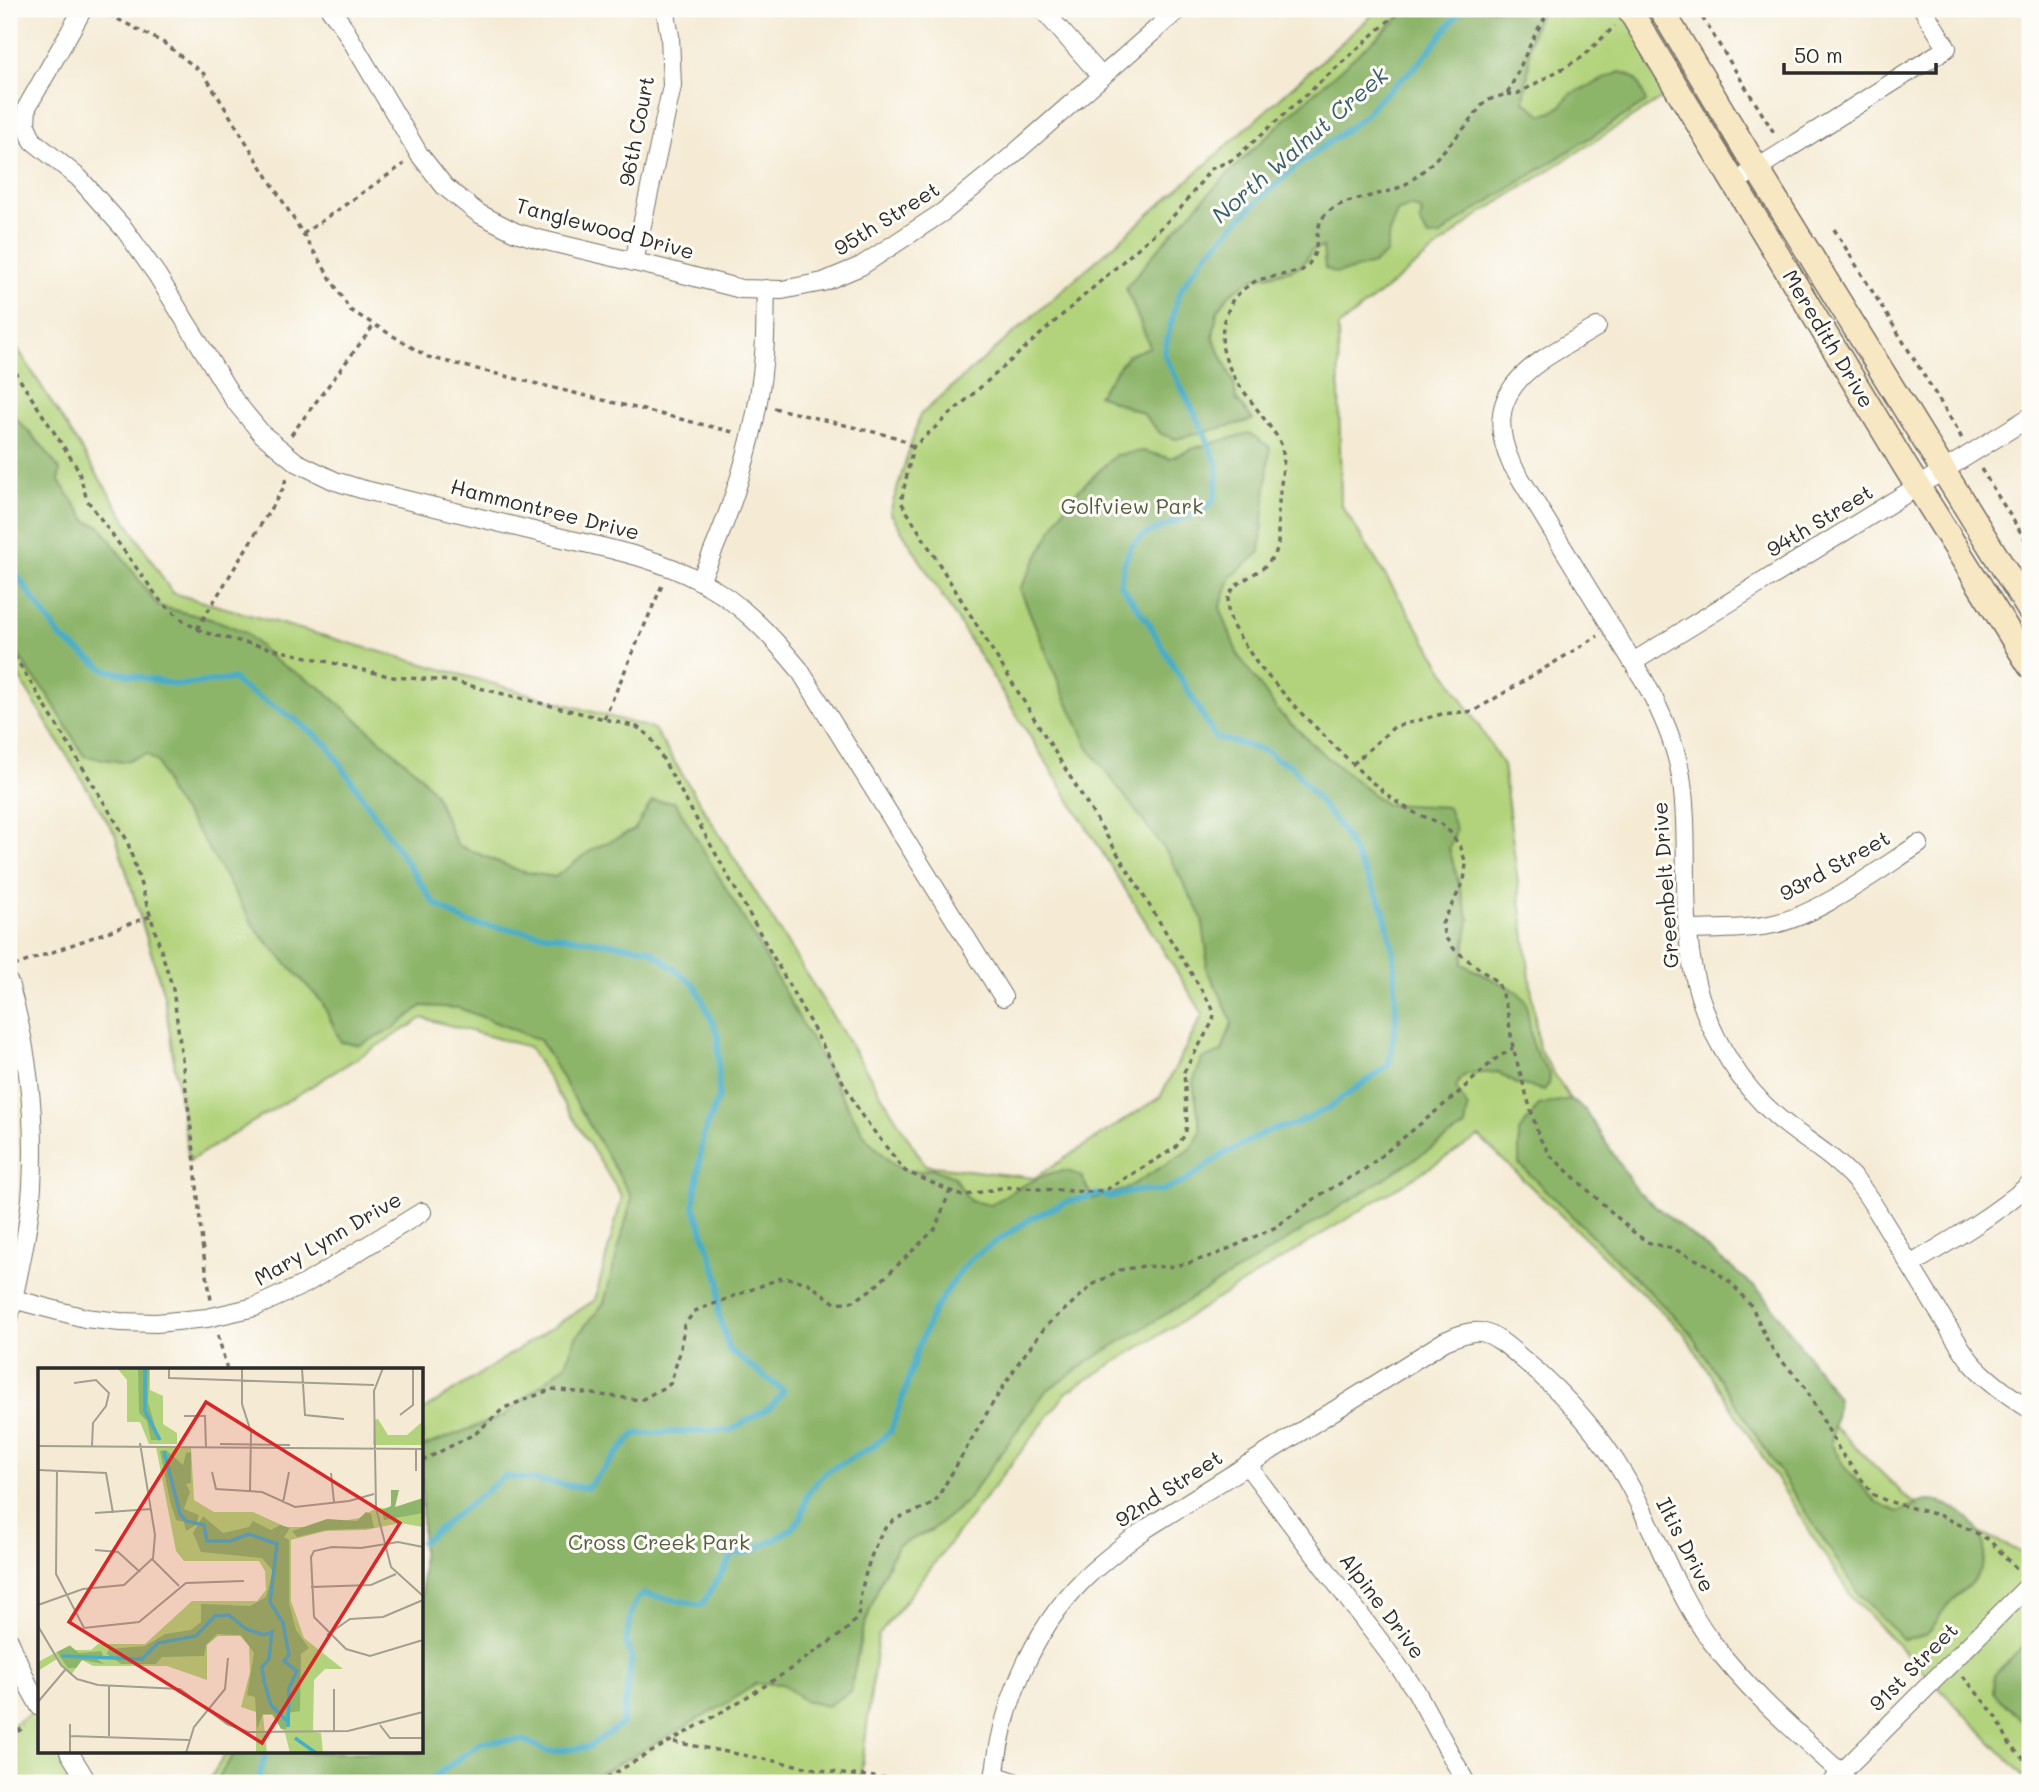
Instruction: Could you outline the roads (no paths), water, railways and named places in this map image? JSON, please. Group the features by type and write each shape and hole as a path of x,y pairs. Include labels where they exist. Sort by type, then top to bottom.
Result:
{"main road":[{"name":"Meredith Drive","path":"1661,9 2030,611"},
{"name":"Meredith Drive","path":"1624,16 1734,183 2030,666"}],"street":[{"name":"Hammontree Drive","path":"83,9 27,107 27,127 33,141 79,178 125,230 157,275 234,401 262,434 285,453 335,481 649,559 700,580 730,599 775,639 799,669 1003,997"},
{"name":"Tanglewood Drive","path":"330,9 419,154 445,187 478,213 506,228 538,239 740,289 766,289"},
{"name":"96th Court","path":"634,262 672,86 670,36 665,9"},
{"path":"1042,9 1102,77"},
{"name":"95th Street","path":"766,289 782,290 823,282 861,266 943,212 1179,9"},
{"path":"1734,183 1947,48 1923,9"},
{"path":"700,580 718,542 739,481 757,404 764,355 766,289"},
{"name":"Greenbelt Drive","path":"1597,327 1519,377 1508,393 1500,429 1511,463 1633,662 1660,709 1673,743 1681,774 1692,965 1699,997 1712,1030 1729,1061 1749,1088 1776,1116 1830,1156 1855,1180 1972,1362 1993,1384 2030,1409"},
{"name":"94th Street","path":"1633,662 2030,417"},
{"name":"93rd Street","path":"1688,930 1770,925 1800,916 1919,844"},
{"path":"9,983 19,1018 29,1074 33,1130 32,1187 25,1244 11,1299 9,1319"},
{"path":"1910,1265 1975,1226 2010,1202 2030,1184"},
{"name":"Mary Lynn Drive","path":"11,1299 85,1318 120,1322 156,1323 214,1316 255,1307 305,1284 422,1212"},
{"name":"92nd Street","path":"994,1779 1006,1716 1035,1646 1076,1589 1114,1552 1445,1341 1480,1332"},
{"name":"Iltis Drive","path":"1480,1332 1506,1345 1534,1368 1580,1414 1624,1476 1682,1594 1710,1639 1741,1679 1840,1780"},
{"name":"Alpine Drive","path":"1247,1465 1416,1691 1466,1783"},
{"name":"91st Street","path":"1840,1780 2026,1579"},
{"path":"9,1640 38,1703"},
{"path":"70,1754 89,1783"},
{"path":"994,1779 1017,1783"}],"waterway":[{"name":"North Walnut Creek","path":"426,1783 482,1742 523,1740 549,1752 589,1747 622,1724 632,1657 626,1644 632,1610 638,1598 644,1594 702,1605 734,1553 744,1554 791,1529 801,1518 807,1495 826,1472 872,1447 891,1431 916,1353 933,1312 973,1257 1032,1218 1064,1203 1099,1194 1109,1197 1135,1191 1160,1191 1182,1183 1226,1153 1264,1133 1293,1125 1327,1109 1389,1065 1396,1020 1394,955 1383,907 1341,829 1291,765 1276,759 1269,752 1215,737 1148,622 1120,584 1131,546 1144,535 1210,505 1215,496 1218,467 1200,424 1164,354 1182,287 1202,259 1253,205 1297,166 1366,115 1372,106 1420,62 1462,9"},
{"path":"9,564 61,638 106,670 178,685 234,679 240,686 293,718 327,744 434,903 468,923 649,949 696,986 718,1034 719,1096 703,1136 694,1205 720,1282 718,1312 729,1350 784,1391 772,1406 731,1430 635,1434 587,1488 505,1476 424,1540"},
{"path":"258,1783 265,1754"}],"park label":[{"name":"Golfview Park","path":"1132,507"},
{"name":"Cross Creek Park","path":"659,1543"}]}
